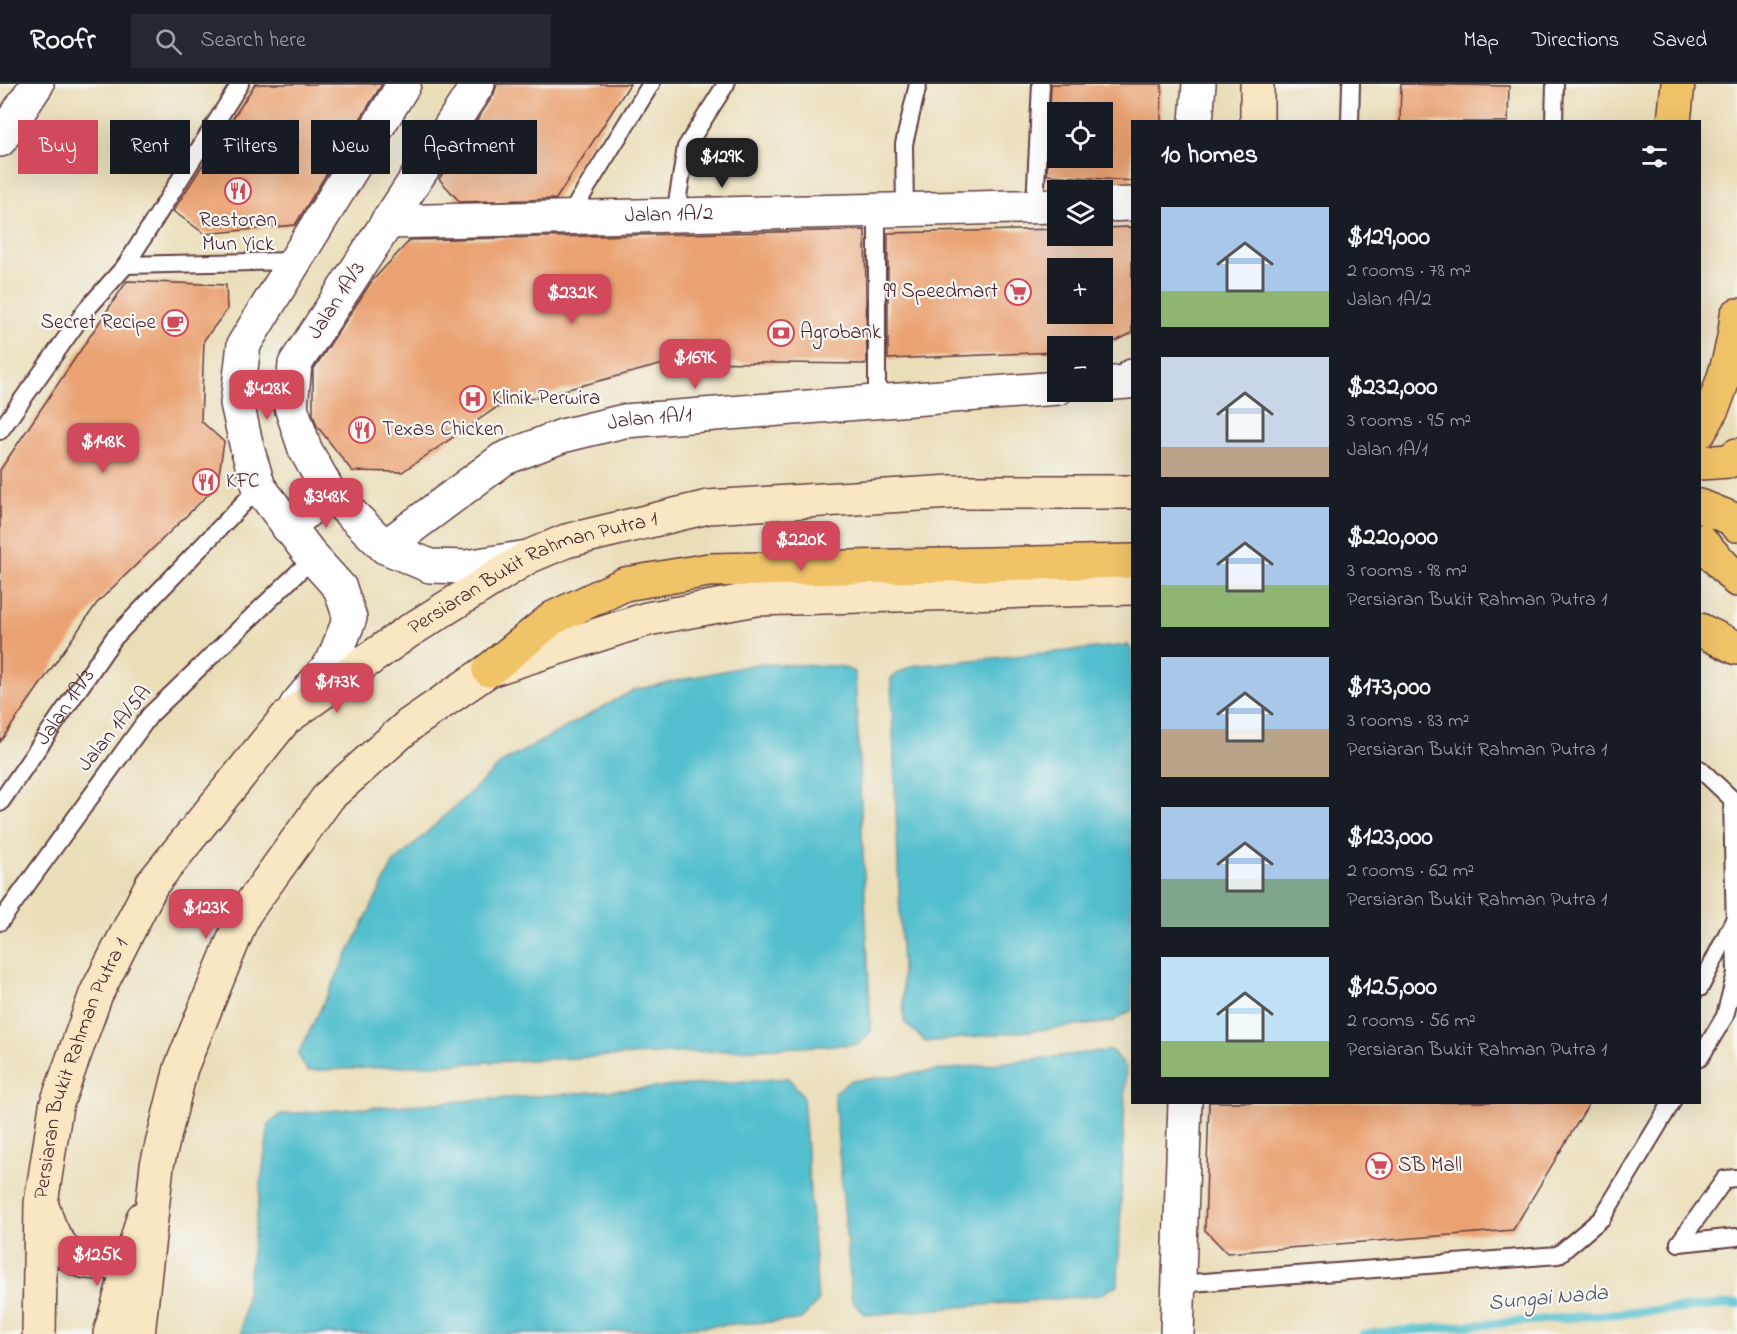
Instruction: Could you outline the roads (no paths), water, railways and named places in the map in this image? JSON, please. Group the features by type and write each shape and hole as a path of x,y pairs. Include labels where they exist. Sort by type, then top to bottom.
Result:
{"highway":[{"path":"1674,120 1678,84"},
{"path":"1701,429 1711,414 1736,334 1737,315"},
{"path":"1701,463 1729,461 1737,455"},
{"path":"1701,506 1730,518 1737,525"},
{"path":"1701,542 1737,580"},
{"path":"489,670 553,618 625,584 709,570 1131,561"},
{"path":"1701,630 1737,648"}],"main road":[{"path":"1257,84 1257,120"},
{"name":"Persiaran Bukit Rahman Putra 1","path":"36,1327 41,1203 56,1106 96,994 152,884 285,719 406,633 528,557 566,541 708,507 952,492 1131,492"},
{"path":"110,1334 157,1165 181,1068 244,914 329,796 409,725 489,670 647,619 756,599 1131,588"},
{"path":"138,1334 157,1165"},
{"path":"41,1203 51,1234 66,1253 81,1262 116,1261 133,1254"}],"street":[{"path":"0,140 37,84"},
{"path":"285,719 333,661 350,618 340,588 288,527 260,487 247,448 237,403 244,344 404,84"},
{"name":"Jalan 1A/3","path":"478,84 296,364 291,407 305,449 329,492 385,548 430,566 466,567 528,557"},
{"path":"1196,120 1199,84"},
{"path":"1113,205 1131,204"},
{"name":"Jalan 1A/2","path":"387,222 1046,206"},
{"path":"1113,383 1128,382 1131,378"},
{"name":"Jalan 1A/1","path":"385,548 503,459 562,436 624,421 1047,389"},
{"path":"288,527 329,492"},
{"path":"1177,1311 1185,1104"}],"lane":[{"path":"0,431 86,310 126,265 240,84"},
{"path":"568,218 651,84"},
{"path":"675,215 686,147 726,84"},
{"path":"877,403 891,210 903,144 918,84"},
{"path":"1041,84 1046,206"},
{"path":"1350,120 1351,84"},
{"path":"1554,120 1555,84"},
{"path":"126,265 294,261"},
{"name":"Jalan 1A/3","path":"0,803 114,638 260,487"},
{"name":"Jalan 1A/5A","path":"0,922 150,715 313,558"},
{"path":"1701,770 1732,799 1736,973 1725,1016 1701,1056"},
{"path":"1701,986 1734,918"},
{"path":"1177,1311 1558,1255 1602,1218 1671,1104"},
{"path":"1737,1178 1725,1179 1679,1244 1737,1237"}],"water":[{"path":"1128,645 1131,650 1131,1011 1112,1022 926,1042 904,1022 891,678 911,666"},
{"path":"756,664 839,666 855,672 871,1031 859,1044 307,1071 298,1054 393,864 503,762 634,690"},
{"path":"1111,1050 1126,1067 1118,1284 1100,1295 866,1315 852,1301 834,1093 850,1081"},
{"path":"789,1078 803,1096 818,1302 800,1320 582,1334 241,1334 269,1123 282,1114"}],"waterway":[{"name":"Sungai Nada","path":"1363,1334 1737,1304"}],"place":[{"name":"Restoran Mun Yick","path":"238,191"},
{"name":"99 Speedmart","path":"1018,292"},
{"name":"Secret Recipe","path":"175,323"},
{"name":"Agrobank","path":"781,333"},
{"name":"Klinik Perwira","path":"473,399"},
{"name":"Texas Chicken","path":"362,430"},
{"name":"KFC","path":"206,482"},
{"name":"SB Mall","path":"1379,1166"}]}
